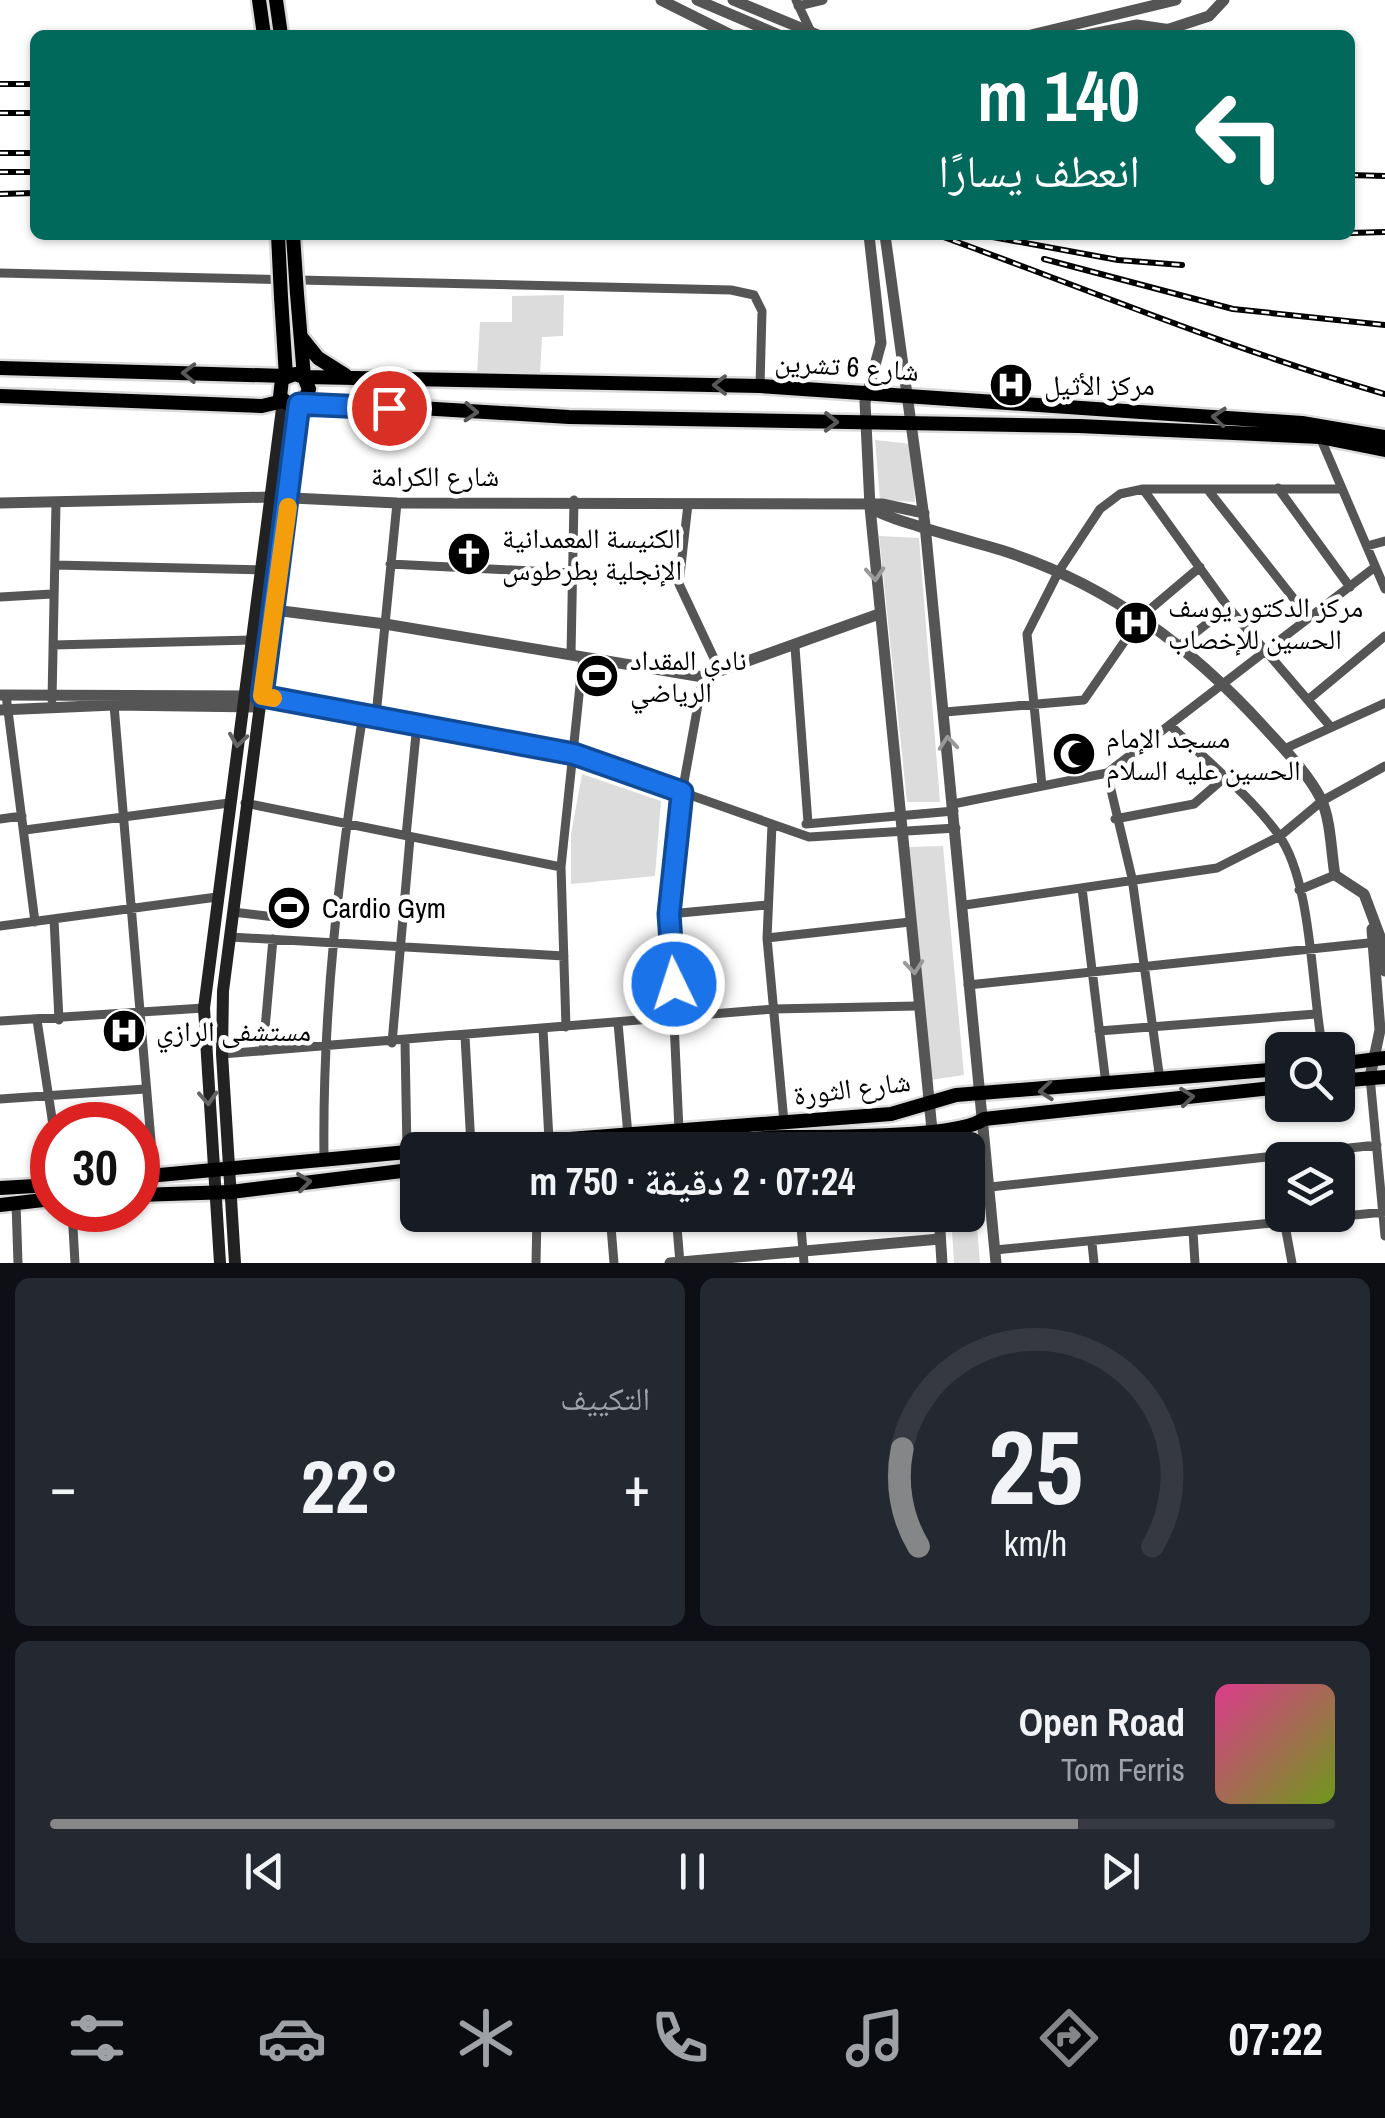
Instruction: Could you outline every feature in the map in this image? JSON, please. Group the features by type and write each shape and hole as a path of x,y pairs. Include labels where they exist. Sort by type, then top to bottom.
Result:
{"main road":[{"path":"259,0 263,30"},
{"path":"276,0 279,30"},
{"path":"235,1263 222,1007 245,803 301,403 309,389 279,240"},
{"path":"220,1263 204,1008 283,401 278,388 286,376 293,240"},
{"path":"298,329 318,358 350,377"},
{"path":"0,368 304,377"},
{"name":"شارع 6 تشرين","path":"304,377 760,386 1302,423 1385,437"},
{"path":"0,396 262,406 283,401 301,403"},
{"name":"شارع 6 تشرين","path":"301,403 569,417 914,422 1320,437 1385,450"},
{"path":"1355,1062 1380,1059"},
{"name":"شارع الثورة","path":"659,1132 891,1114 956,1095 1265,1071"},
{"name":"شارع الثورة","path":"901,1132 960,1131 984,1119 1265,1089"},
{"path":"160,1176 400,1152"},
{"path":"160,1194 231,1192 400,1170"},
{"path":"0,1188 30,1186"}],"street":[{"path":"661,0 721,30"},
{"path":"697,0 767,30"},
{"path":"733,0 805,30"},
{"path":"757,10 768,0"},
{"path":"813,30 797,3 823,0"},
{"path":"1052,30 1176,0"},
{"path":"1112,30 1136,25 1171,30 1209,16 1224,0"},
{"path":"870,240 880,356 868,392 870,507 932,1132"},
{"path":"886,240 892,303 914,422 965,906 968,985 995,1256 1265,1223"},
{"path":"0,273 731,290 754,295 762,311 760,386"},
{"path":"1320,437 1385,589"},
{"path":"1277,488 1350,587"},
{"path":"1042,786 1027,634 1059,571 1100,509 1120,494 1143,489 1339,489"},
{"path":"1143,489 1228,607 1310,698 1330,726"},
{"path":"1208,490 1309,618"},
{"name":"شارع الكرامة","path":"0,503 270,497 397,503 574,500 906,506 924,519 1059,571 1142,616 1224,683 1284,749 1322,801"},
{"path":"566,1027 560,867 574,754 574,500"},
{"path":"52,702 56,503"},
{"path":"376,716 397,503"},
{"path":"688,504 678,584 720,672"},
{"path":"1366,546 1385,541"},
{"path":"390,564 572,573"},
{"path":"55,565 262,570"},
{"path":"944,712 1084,700 1142,616 1200,567"},
{"path":"794,830 808,823 954,807 1106,773 1376,567"},
{"path":"0,596 52,594"},
{"path":"1180,645 1228,607"},
{"path":"274,610 386,624 703,677 878,614"},
{"path":"1310,698 1385,636"},
{"path":"53,645 252,640"},
{"path":"795,647 808,823"},
{"path":"679,1130 669,914 682,792 703,677"},
{"path":"35,922 3,695 52,702 114,704 244,701"},
{"path":"4,710 52,702 244,701 363,714 574,754 814,837 956,828"},
{"path":"1284,749 1385,703"},
{"path":"114,704 147,1102"},
{"path":"324,1160 323,1046 331,942 363,714"},
{"path":"392,1043 417,724"},
{"path":"1170,725 1280,836 1299,890 1312,950 1320,1032"},
{"path":"965,906 1217,868 1280,836 1322,801 1385,766"},
{"path":"1106,773 1132,878 1148,970 1160,1080"},
{"path":"1115,819 1194,804 1224,778"},
{"path":"1322,801 1335,875 1364,894 1385,972"},
{"path":"25,830 229,803"},
{"path":"245,803 560,867"},
{"path":"0,819 22,816"},
{"path":"772,825 767,938 784,1122"},
{"path":"1299,890 1335,875"},
{"path":"1082,888 1106,1086"},
{"path":"0,926 217,896"},
{"path":"669,914 766,905"},
{"path":"233,912 283,918"},
{"path":"54,920 59,1020"},
{"path":"767,938 910,922"},
{"path":"230,936 564,956"},
{"path":"264,1051 273,938"},
{"path":"968,985 1092,969 1148,970 1380,942"},
{"path":"1380,942 1378,1145 1385,1236"},
{"path":"222,1054 773,1009 917,1006"},
{"path":"0,1021 204,1008"},
{"path":"1099,1031 1316,1014"},
{"path":"37,1020 51,1102"},
{"path":"618,1024 628,1132"},
{"path":"542,1029 549,1132"},
{"path":"465,1036 470,1132"},
{"path":"404,1042 411,1132"},
{"path":"0,1099 146,1089"},
{"path":"990,1187 1378,1145"},
{"path":"8,1204 18,1263"},
{"path":"1355,1214 1384,1212"},
{"path":"74,1232 76,1263"},
{"path":"536,1263 537,1232"},
{"path":"611,1232 614,1263"},
{"path":"677,1232 680,1263"},
{"path":"801,1232 803,1258"},
{"path":"939,1232 942,1263"},
{"path":"1193,1232 1195,1263"},
{"path":"1286,1232 1292,1263"},
{"path":"670,1263 803,1258 940,1238"},
{"path":"1092,1243 1094,1263"}],"shaded area":[{"path":"564,295 563,336 542,337 540,374 477,374 480,322 512,322 512,296"},
{"path":"875,440 912,444 915,502 880,500"},
{"path":"879,536 919,538 940,802 907,802"},
{"path":"582,774 661,801 655,876 571,884 571,834"},
{"path":"943,846 964,1075 930,1080 908,847"},
{"path":"952,1232 977,1232 980,1263 954,1263"}],"railway":[{"path":"0,84 30,84"},
{"path":"0,113 30,113"},
{"path":"0,153 30,153"},
{"path":"0,172 30,172"},
{"path":"1355,175 1385,176"},
{"path":"0,194 30,193"},
{"path":"1355,233 1385,232"},
{"path":"951,240 1216,339 1385,394"},
{"path":"1009,240 1118,260 1182,265"},
{"path":"1044,259 1233,309 1385,325"}],"slow traffic":[{"path":"273,698 262,696 288,507"}],"place":[{"name":"مركز الأثيل","path":"1011,385"},
{"name":"الكنيسة المعمدانية الإنجلية بطرطوس","path":"469,554"},
{"name":"مركز الدكتور يوسف الحسين للإخصاب","path":"1136,623"},
{"name":"نادي المقداد الرياضي","path":"597,676"},
{"name":"مسجد الإمام الحسين عليه السلام","path":"1074,754"},
{"name":"Cardio Gym","path":"289,908"},
{"name":"مستشفى الرازي","path":"124,1031"}],"route":[{"path":"389,408 304,401 299,404 262,696 574,754 682,792 669,914 674,984"}]}
